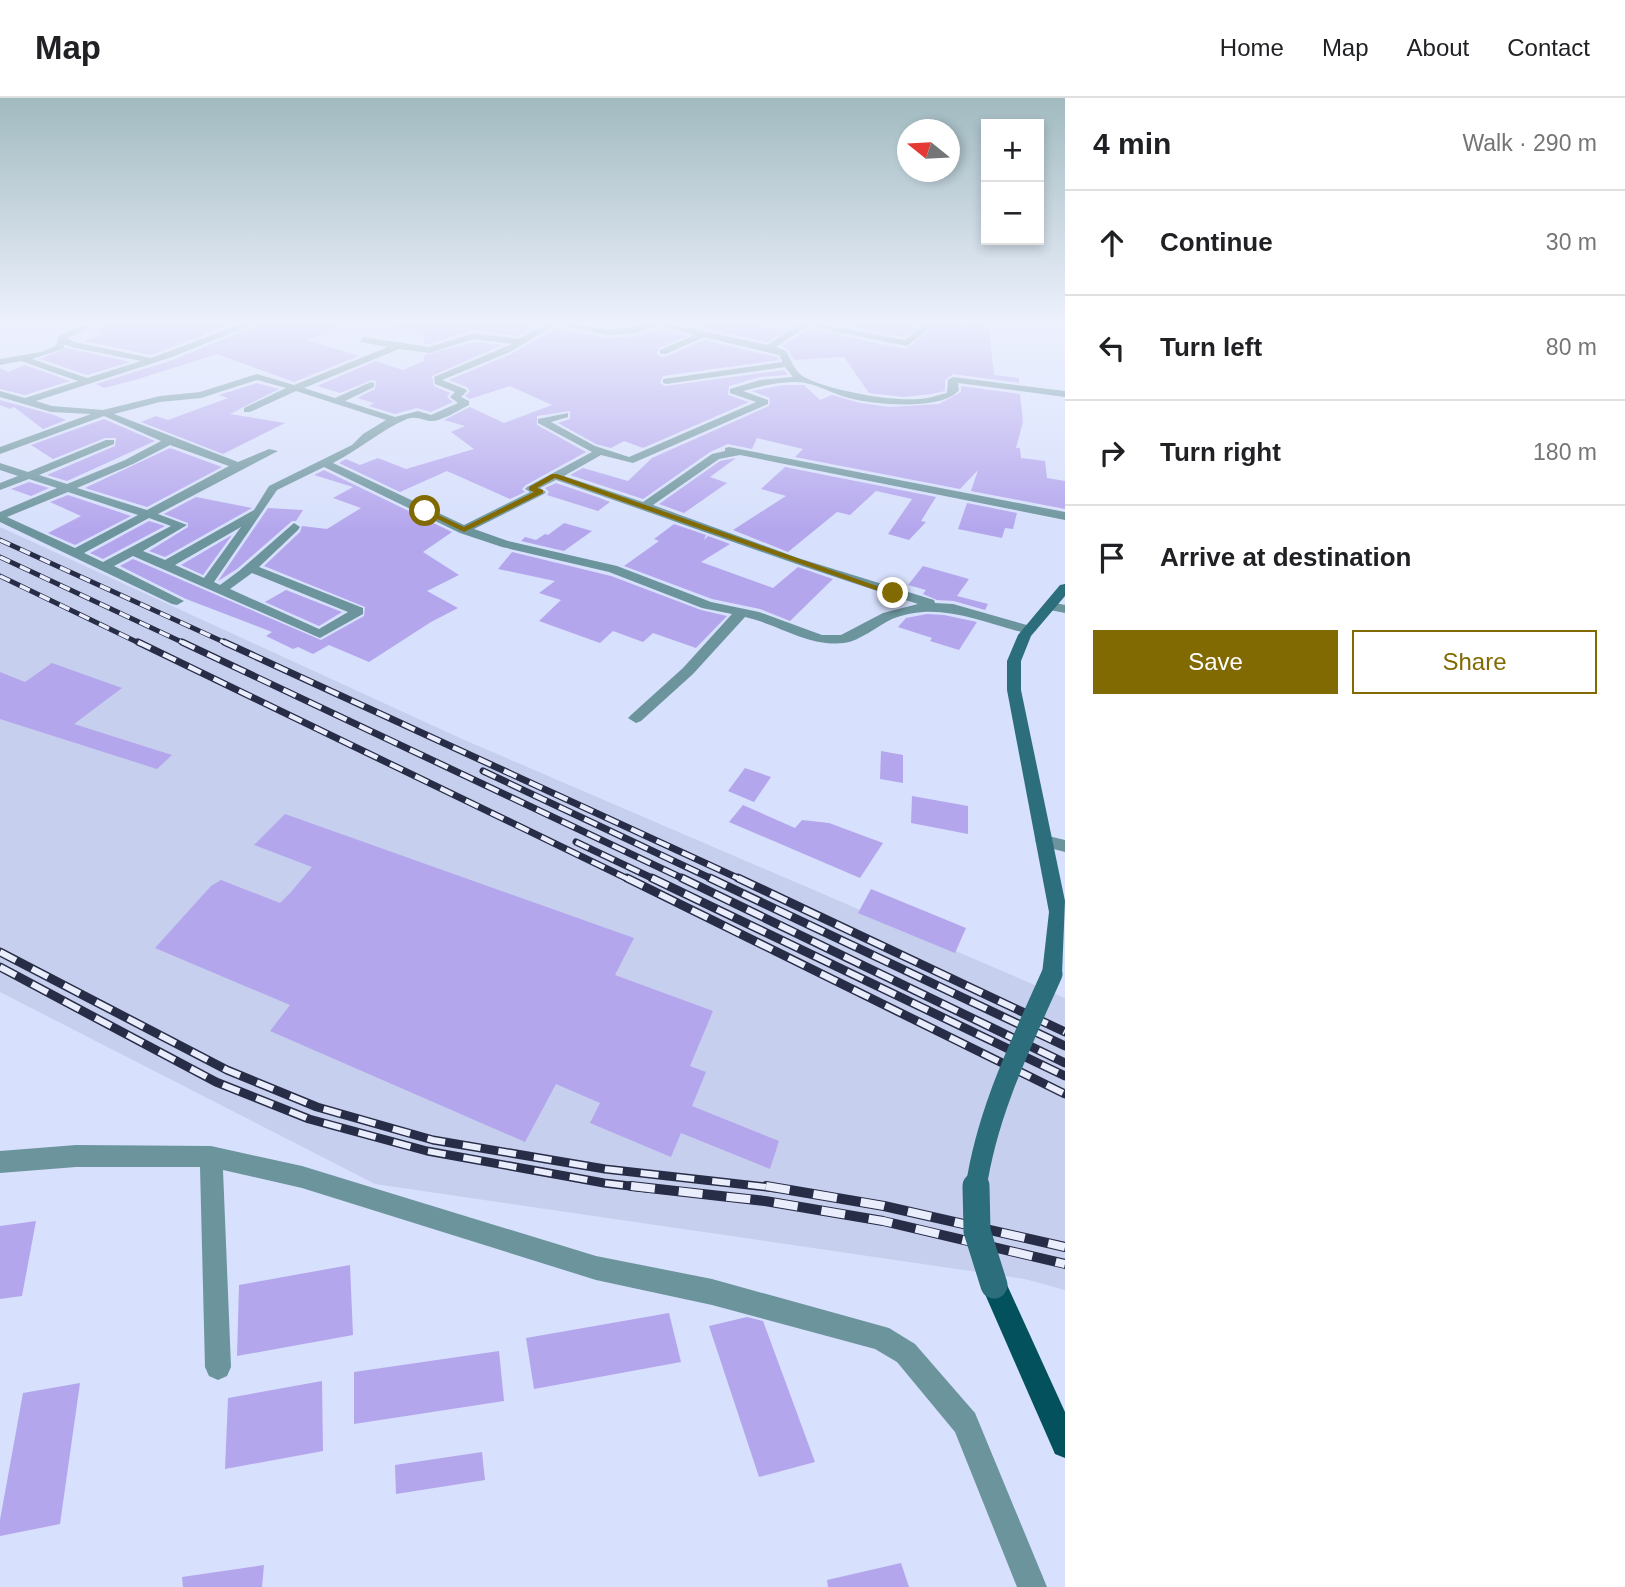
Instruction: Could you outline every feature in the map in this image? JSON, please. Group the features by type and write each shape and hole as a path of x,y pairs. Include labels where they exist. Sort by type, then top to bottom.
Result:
{"main road":[{"path":"1065,588 1057,607 1029,630 1014,662 1014,690 1058,912 1052,974 985,1134 978,1169 976,1224 995,1285 1065,1444"}],"street":[{"path":"24,402 58,390"},
{"path":"0,451 106,413 160,399 201,395 215,390"},
{"path":"247,410 290,390"},
{"path":"303,390 398,421"},
{"path":"336,401 359,390"},
{"path":"207,582 273,488 356,447 360,440 376,430 416,414 432,418 466,402 455,397 461,390"},
{"path":"564,415 542,421 601,451 629,461 765,402 735,390"},
{"path":"834,390 850,396 890,401 936,400 938,397 950,396 954,390"},
{"path":"1037,390 1065,394"},
{"path":"0,394 51,409 106,413 169,442 239,466"},
{"path":"0,487 110,442"},
{"path":"0,517 169,442"},
{"path":"729,450 1065,516"},
{"path":"75,553 239,466 273,451"},
{"path":"464,530 540,492 531,489 601,451"},
{"path":"643,507 716,456 742,452"},
{"path":"325,463 464,530 506,544 541,550 613,569 707,605 742,612 821,639 844,639 888,616 921,607 939,606"},
{"path":"0,466 181,525 105,566"},
{"path":"554,476 794,561 939,606 971,612 1029,630"},
{"path":"134,580 258,512"},
{"path":"0,517 177,601"},
{"path":"222,589 250,568 294,527"},
{"path":"133,551 320,634 358,611 250,568"},
{"path":"636,718 688,671 742,612"},
{"path":"1044,841 1065,846"},
{"path":"0,1162 76,1156 211,1157 302,1177 596,1268 712,1292 880,1337 906,1353 965,1423 1032,1587"},
{"path":"211,1157 218,1367"}],"shaded area":[{"path":"0,527 462,739 1065,998 1065,1290 1025,1279 375,1184 0,992"}],"building":[{"path":"6,390 40,390 25,395"},
{"path":"233,390 276,390 230,414 285,423 223,454 141,422 156,416 168,420 228,398 219,395"},
{"path":"372,390 444,390 450,393 447,397 453,402 431,412 417,408 395,414 369,406 374,403 357,398"},
{"path":"496,390 470,399 465,396 470,391"},
{"path":"520,390 729,390 728,395 749,402 643,448 624,441 611,448 596,444 558,423 570,419 570,411 537,416 537,425 586,452 526,485 522,489 525,492 510,499 447,471 400,492 339,463 346,459 360,465 378,458 406,469 474,449 451,432 465,426 444,420 470,407 504,423 552,405"},
{"path":"810,390 820,400 832,395 860,403 890,407 939,404 961,390 1020,394 1023,422 1016,448 1020,448 1021,458 1045,461 1047,478 1065,481 1065,509 971,491 978,470 960,489 795,457 803,449 757,438 752,449 728,444 710,452 643,499 570,475 583,468 628,481 652,458 769,406 770,398 752,391"},
{"path":"867,390 945,390 904,397 869,393"},
{"path":"0,400 66,420 43,429 14,407 10,409 0,405"},
{"path":"104,419 155,441 67,481 47,475 115,446 116,438 105,438 53,459 31,445"},
{"path":"170,448 222,467 147,507 85,488"},
{"path":"736,458 710,477 727,483 684,513 659,504 720,461"},
{"path":"785,467 936,497 921,521 926,522 909,540 888,534 912,499 876,491 850,515 837,512 788,552 733,530 786,496 761,489"},
{"path":"324,470 452,532 423,552 459,575 427,591 458,608 369,662 329,645 313,654 298,647 293,649 266,636 272,632 186,599 120,566 133,559 321,640 364,616 365,607 264,566 300,532 302,526 327,529 361,508 333,498 353,487 314,475"},
{"path":"29,482 49,488 31,496 11,489"},
{"path":"556,483 610,502 598,511 547,495 549,492 545,488"},
{"path":"68,495 131,516 75,545 48,533 81,516 50,502"},
{"path":"196,497 252,508 165,557 149,551 188,527 188,523 164,514"},
{"path":"967,503 1017,513 1013,529 1005,528 1002,538 958,529"},
{"path":"268,508 303,510 296,521 292,521 237,569 218,581"},
{"path":"149,521 165,526 103,559 90,553"},
{"path":"564,523 592,531 564,551 521,541 525,537 536,540 548,535"},
{"path":"674,524 706,535 704,540 708,536 730,544 701,562 773,588 798,567 833,579 790,621 760,609 712,599 624,566 659,541 654,539"},
{"path":"232,535 203,575 181,565"},
{"path":"512,552 611,576 701,610 727,616 696,648 653,633 643,642 613,631 600,643 539,621 561,600 539,593 555,581 498,569"},
{"path":"923,566 969,579 957,596 988,604 985,610 954,601 937,600 923,594 926,590 908,585"},
{"path":"286,590 342,612 319,626 265,602"},
{"path":"927,614 977,622 959,650 898,627 906,618"},
{"path":"52,663 122,688 74,724 172,755 157,769 0,719 0,672 25,682"},
{"path":"881,751 903,755 903,783 880,779"},
{"path":"745,768 771,777 754,802 728,791"},
{"path":"912,796 968,806 968,834 911,823"},
{"path":"743,805 795,828 802,820 829,823 883,843 860,878 729,822"},
{"path":"285,814 634,938 615,975 713,1011 690,1066 706,1072 692,1106 779,1141 770,1169 681,1133 671,1157 590,1123 600,1103 556,1084 525,1142 270,1031 290,1005 155,948 211,886 221,880 280,903 291,892 312,867 254,845"},
{"path":"871,889 966,928 955,953 858,913"},
{"path":"36,1221 22,1296 0,1299 0,1226"},
{"path":"350,1265 353,1335 237,1356 239,1285"},
{"path":"669,1313 681,1362 534,1389 526,1338"},
{"path":"747,1317 763,1321 815,1462 759,1477 709,1326"},
{"path":"499,1351 504,1401 354,1424 354,1372"},
{"path":"322,1381 323,1451 225,1469 228,1398"},
{"path":"80,1383 60,1524 0,1536 0,1520 23,1393"},
{"path":"482,1452 485,1480 396,1494 395,1465"},
{"path":"901,1563 909,1587 828,1587 827,1580"},
{"path":"264,1565 262,1587 183,1587 182,1577"}],"railway":[{"path":"0,540 228,644"},
{"path":"0,557 186,644"},
{"path":"0,576 141,644"},
{"path":"138,642 630,880"},
{"path":"182,642 686,880"},
{"path":"224,642 742,880"},
{"path":"483,771 714,880"},
{"path":"576,842 656,880"},
{"path":"627,878 1065,1094"},
{"path":"652,878 1065,1076"},
{"path":"682,878 1065,1063"},
{"path":"710,878 1065,1046"},
{"path":"738,878 1065,1032"},
{"path":"0,952 227,1070 317,1107 433,1140 605,1169 776,1188"},
{"path":"0,967 216,1082 309,1119 427,1151 604,1183 647,1188"},
{"path":"631,1186 765,1201 883,1221 1065,1264"},
{"path":"766,1186 884,1206 1065,1247"}],"route":[{"path":"425,511 464,530 540,492 531,489 554,476 893,593"}]}
